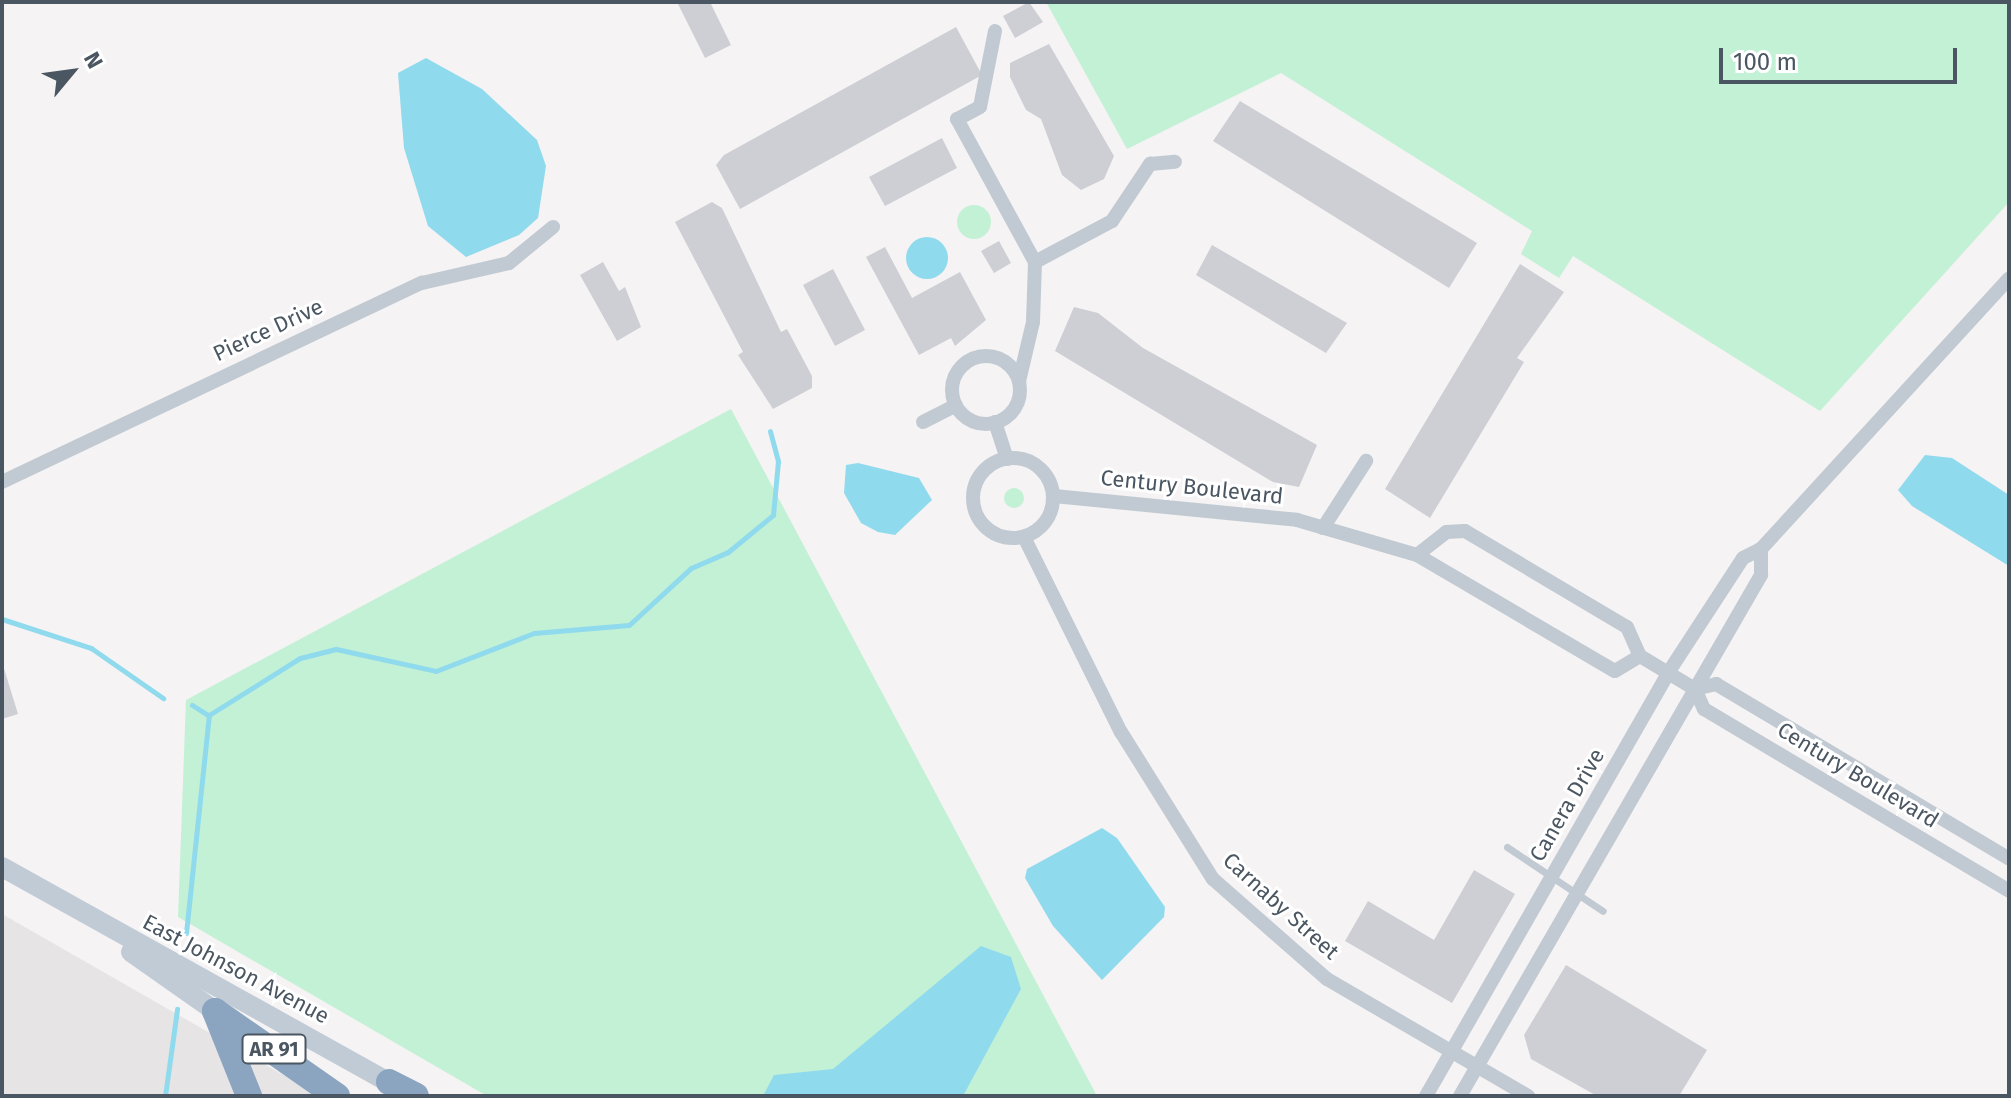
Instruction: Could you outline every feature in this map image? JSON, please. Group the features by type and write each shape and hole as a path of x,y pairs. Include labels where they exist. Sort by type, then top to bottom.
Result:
{"highway":[{"path":"215,1011 249,1096"},
{"name":"AR 91","path":"215,1011 337,1096"},
{"name":"AR 91","path":"398,1089 416,1096"}],"main road":[{"name":"East Johnson Avenue","path":"2,867 398,1089"},
{"name":"East Johnson Avenue","path":"60,901 215,1011"}],"street":[{"path":"995,31 980,107 957,119 1035,262 1030,343 1019,381 1018,401 995,422 973,421 956,405 953,385 962,366 979,356 1000,359 1030,343"},
{"path":"1035,262 1112,221 1150,164 1175,162"},
{"name":"Pierce Drive","path":"2,482 422,283 509,263 553,227"},
{"name":"Canera Drive","path":"1426,1096 1668,673 1743,558 1761,549 2009,278"},
{"path":"1000,359 1019,381"},
{"path":"923,422 956,405"},
{"path":"995,422 1007,459"},
{"path":"1007,459 1039,468 1054,496 1046,522 1024,537 987,529 974,507 977,481 1007,459"},
{"path":"1323,528 1366,461"},
{"name":"Century Boulevard","path":"1054,496 1255,512 1323,528 1417,555 1601,666 1615,671 1640,656"},
{"name":"Century Boulevard","path":"1417,555 1446,532 1465,531 1627,627 1640,656 1695,689 1704,709 2009,891"},
{"name":"Carnaby Street","path":"1024,537 1121,732 1213,879 1327,979 1528,1096"},
{"path":"1460,1096 1761,575 1761,549"},
{"name":"Century Boulevard","path":"1695,689 1716,684 2009,859"}],"lane":[{"path":"1507,847 1550,879 1603,911"}],"shaded area":[{"path":"2,914 320,1096 2,1096"}],"green space":[{"path":"1046,2 2009,2 2009,202 1820,411 1573,256 1559,278 1521,254 1532,231 1281,73 1127,149"},
{"path":"974,205 986,210 991,222 986,234 974,239 962,234 957,222 962,210"},
{"path":"731,409 1097,1096 487,1096 178,917 186,700"},
{"path":"1014,488 1021,491 1024,498 1021,505 1014,508 1007,505 1004,498 1007,491"}],"water":[{"path":"426,58 482,89 537,140 546,166 538,218 519,235 466,257 428,226 404,148 398,73"},
{"path":"927,237 942,243 948,258 942,273 927,279 912,273 906,258 912,243"},
{"path":"1925,455 1952,458 2009,495 2009,566 1912,506 1898,490"},
{"path":"858,463 919,478 932,500 895,535 878,532 861,523 844,493 846,465"},
{"path":"1102,828 1117,838 1165,907 1164,917 1102,980 1053,926 1025,878 1027,869"},
{"path":"981,946 1011,957 1021,989 963,1096 763,1096 774,1075 833,1069"}],"building":[{"path":"677,2 710,2 731,45 705,58"},
{"path":"1029,2 1043,22 1015,38 1003,16"},
{"path":"956,27 982,75 740,209 716,165 724,155"},
{"path":"1049,44 1114,156 1104,179 1081,190 1062,175 1041,119 1026,110 1010,77 1010,63"},
{"path":"1240,101 1477,243 1449,288 1213,141"},
{"path":"942,138 957,168 885,206 869,177"},
{"path":"712,202 722,208 781,332 787,329 812,376 812,388 773,409 738,355 743,352 675,222"},
{"path":"999,241 1011,263 994,273 981,251"},
{"path":"1212,245 1347,323 1326,353 1196,275"},
{"path":"885,247 912,298 960,272 986,320 955,346 951,338 919,355 866,257"},
{"path":"603,262 619,291 625,287 641,327 617,341 580,275"},
{"path":"1520,264 1564,292 1517,358 1524,362 1430,518 1385,489"},
{"path":"833,269 865,330 835,346 803,285"},
{"path":"1074,307 1098,313 1143,348 1317,445 1299,487 1273,482 1055,351"},
{"path":"2,662 18,714 2,719"},
{"path":"1474,870 1515,894 1452,1003 1345,941 1368,901 1434,940"},
{"path":"1566,965 1707,1050 1679,1096 1597,1096 1531,1059 1524,1035"}],"waterway":[{"path":"186,933 209,715 300,658 336,649 436,671 534,633 629,625 691,568 728,552 773,515 778,461 770,431"},
{"path":"2,619 91,648 163,698"},
{"path":"192,705 208,715"},
{"path":"165,1096 177,1009"}]}
